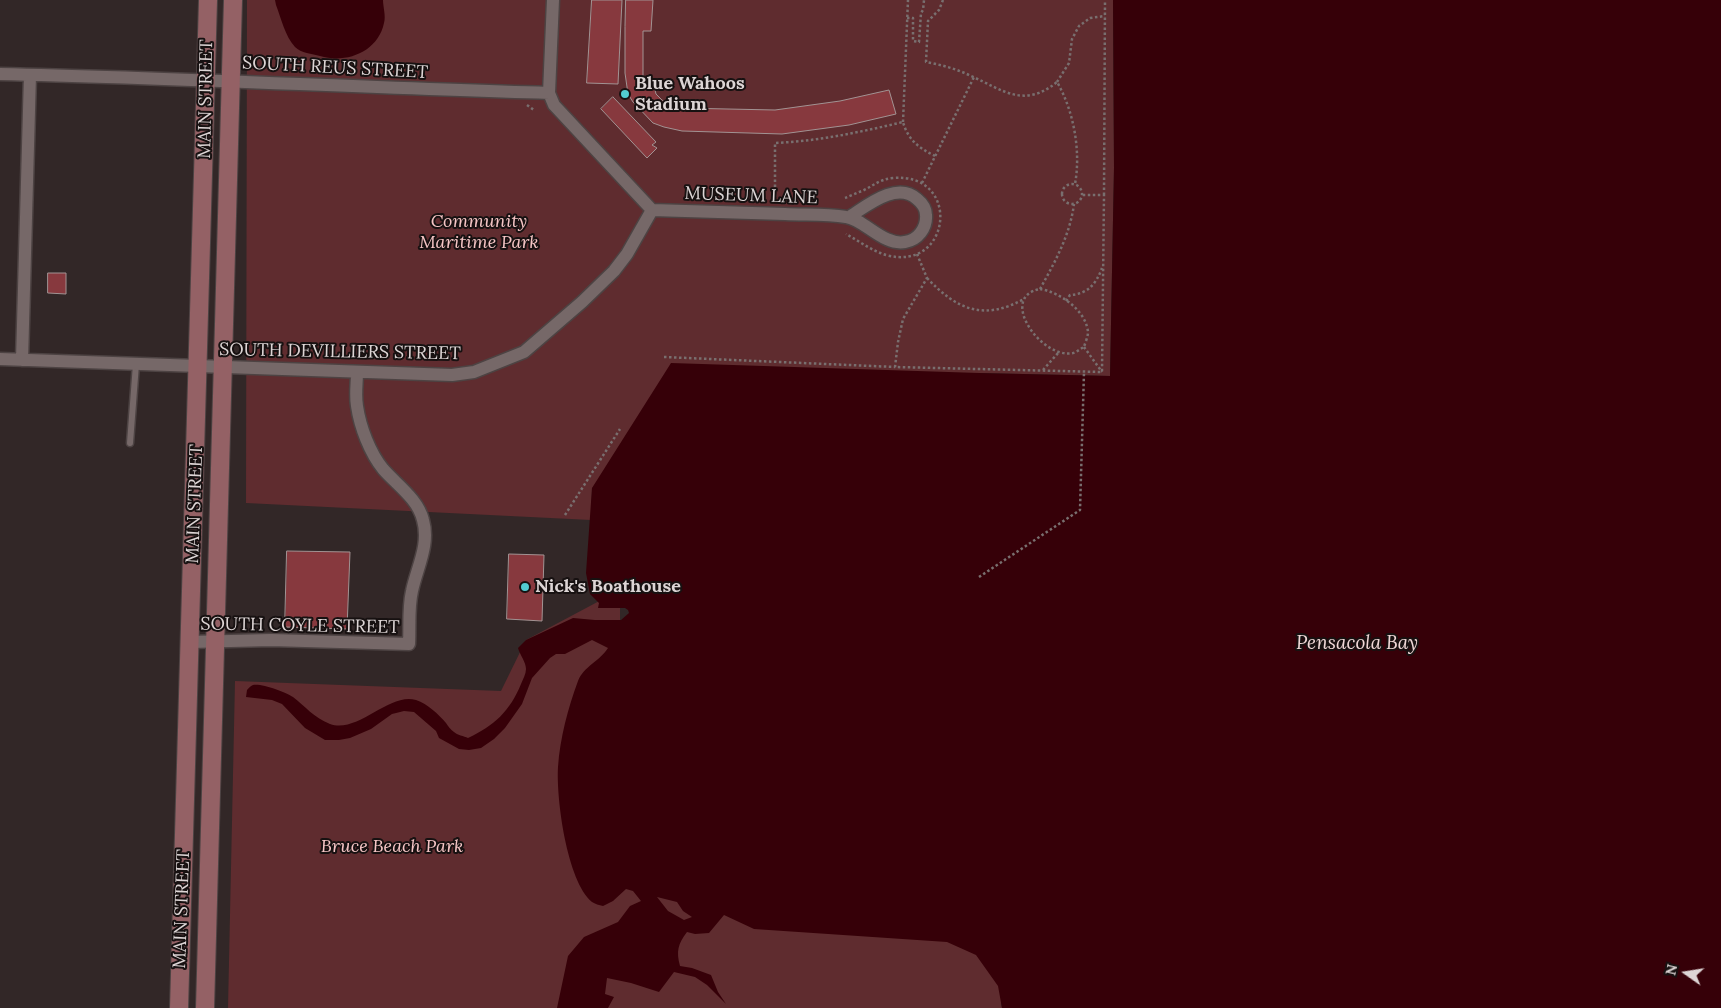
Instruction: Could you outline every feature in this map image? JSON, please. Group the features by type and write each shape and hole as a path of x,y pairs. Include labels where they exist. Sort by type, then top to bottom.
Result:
{"main road":[{"name":"MAIN STREET","path":"179,1008 199,366 208,0"},
{"path":"205,1008 233,0"}],"street":[{"path":"553,0 549,93 554,105 652,210"},
{"name":"SOUTH REUS STREET","path":"0,74 207,79 367,88 549,93"},
{"path":"22,360 30,75"},
{"name":"MUSEUM LANE","path":"652,210 849,217 880,236 893,241 904,242 913,239 922,231 927,221 926,211 921,202 912,194 894,193 878,199 849,217"},
{"name":"SOUTH DEVILLIERS STREET","path":"0,359 452,375 474,372 524,352 582,302 614,271 627,254 652,210"},
{"name":"SOUTH COYLE STREET","path":"190,642 271,640 409,644 411,592 423,554 425,534 423,519 411,498 382,467 371,448 362,427 356,404 357,372"}],"lane":[{"path":"130,443 136,364"}],"path":[{"path":"908,0 903,122 910,139 921,149 935,156"},
{"path":"907,18 914,18 913,41 919,42 924,0"},
{"path":"943,0 939,10 928,21 926,62 954,69 1000,91 1021,96 1033,96 1044,92 1057,82 1069,63 1072,39 1079,26 1090,18 1105,16"},
{"path":"1102,372 1105,0"},
{"path":"922,183 974,77"},
{"path":"1057,82 1065,99 1074,137 1077,156 1076,184"},
{"path":"775,197 775,143 800,142 837,136 903,122"},
{"path":"845,198 883,179 904,178 922,183 934,194 942,217 935,240 930,246 917,254 900,257 884,255 846,234"},
{"path":"1069,184 1076,184 1081,188 1082,195 1080,201 1074,204 1064,201 1062,191 1069,184"},
{"path":"1082,195 1104,195"},
{"path":"1040,289 1064,243 1074,204"},
{"path":"917,254 927,278 956,302 975,310 998,311 1024,300"},
{"path":"1066,300 1070,295 1082,292 1095,283 1103,264"},
{"path":"895,367 903,319 927,278"},
{"path":"1040,289 1066,300 1083,317 1088,332 1084,347 1073,353 1058,352 1040,340 1028,326 1022,308 1024,300 1028,293 1040,289"},
{"path":"1084,347 1102,372"},
{"path":"1042,371 1058,352"},
{"path":"664,357 895,367 1102,372"},
{"path":"979,577 1080,510 1084,372"},
{"path":"565,515 620,429"}],"green space":[{"name":"Community Maritime Park","path":"247,0 1113,0 1114,168 1110,376 979,373 592,488 591,520 246,503"},
{"name":"Bruce Beach Park","path":"620,590 620,672 1012,924 1002,1008 228,1008 235,681 501,691 526,640"}],"water":[{"path":"275,0 383,0 384,23 381,33 375,42 360,53 340,58 320,56 303,52 295,47 286,32"},
{"name":"Pensacola Bay","path":"1113,0 1721,0 1721,1008 1002,1008 998,986 976,955 947,942 754,929 724,915 709,933 695,934 687,932 680,944 678,956 680,966 711,975 718,992 726,1004 707,985 695,977 674,972 659,992 607,978 605,994 614,997 608,1008 557,1008 568,956 584,937 618,922 630,906 641,901 633,891 626,889 613,901 603,906 592,902 583,891 576,876 561,818 558,767 568,712 581,676 608,648 592,640 565,654 556,654 550,658 532,678 522,704 505,728 481,748 469,750 459,749 439,738 436,731 414,712 404,711 392,714 371,729 350,738 325,740 305,728 282,704 272,700 246,697 247,690 253,685 273,688 293,697 324,721 341,726 362,719 395,702 406,699 416,700 425,704 453,731 468,738 493,723 506,710 517,694 526,671 526,666 518,648 526,640 573,618 621,620 629,613 625,608 598,608 599,603 590,594 586,573 592,488 671,363 1110,376 1114,168","holes":["657,897 677,902 683,911 692,917 684,920 668,911"]}],"building":[{"path":"592,0 622,0 618,84 587,83"},
{"path":"626,0 653,0 651,31 643,31 643,77 652,78 656,94 669,105 680,108 775,110 840,101 889,90 896,114 849,125 782,134 682,131 653,123 628,94 625,73"},
{"path":"613,97 656,142 652,145 657,148 647,158 601,109"},
{"path":"48,273 66,273 66,294 48,293"},
{"path":"287,551 350,552 347,629 285,627"},
{"name":"Nick's Boathouse","path":"509,554 544,555 542,621 507,619"}],"place":[{"name":"Blue Wahoos Stadium","path":"625,94"},
{"name":"Nick's Boathouse","path":"525,587"}]}
